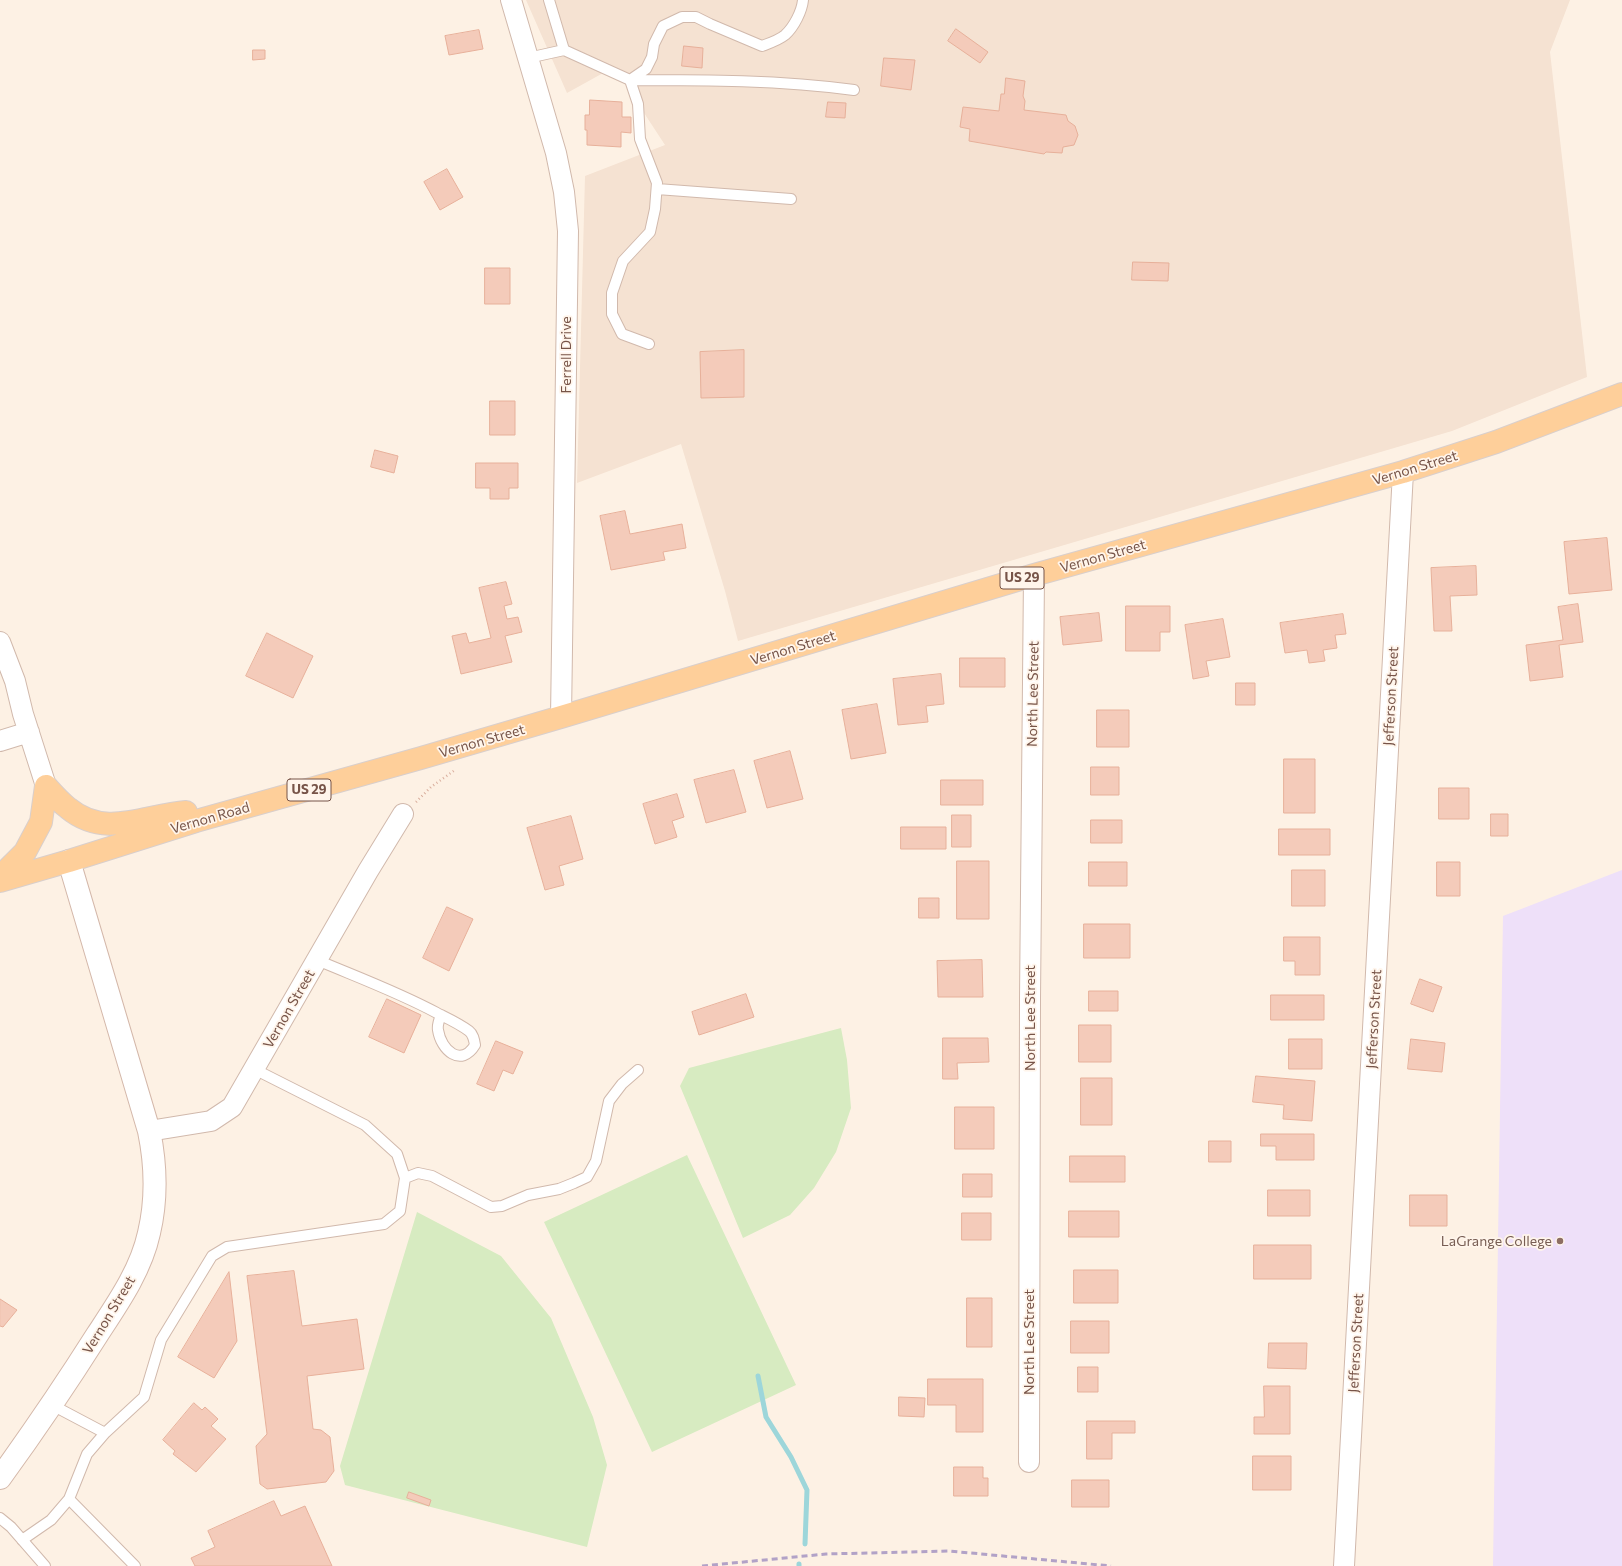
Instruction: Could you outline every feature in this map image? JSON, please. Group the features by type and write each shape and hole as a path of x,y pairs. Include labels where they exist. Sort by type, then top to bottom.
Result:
{"main road":[{"name":"Vernon Street","path":"421,758 1034,575 1403,472 1496,442 1622,394"},
{"name":"Vernon Road","path":"0,881 196,821 421,758"},
{"path":"46,786 68,809 93,823 118,825 180,812 241,808"},
{"path":"0,877 25,852 41,822 46,786"}],"street":[{"name":"Ferrell Drive","path":"511,0 561,176 568,231 561,717"},
{"name":"Jefferson Street","path":"1344,1566 1403,472"},
{"name":"North Lee Street","path":"1029,1462 1030,999 1034,575"},
{"path":"0,642 15,681 46,786"},
{"path":"0,741 29,732"},
{"name":"Vernon Street","path":"149,1131 211,1121 232,1107 368,871 403,814"},
{"name":"Vernon Street","path":"5,1467 52,1405 132,1278 142,1257 154,1210 156,1190 154,1157 149,1131 69,861"}],"lane":[{"path":"549,0 564,50"},
{"path":"630,80 646,69 652,57 654,44 662,26 674,20 682,17 696,17 762,46 775,41 786,34 798,17 803,0"},
{"path":"528,58 564,50 630,80 703,80 798,84 854,90"},
{"path":"630,80 638,104 640,139 657,183 657,188 655,209 650,232 623,261 612,293 612,314 622,334 649,344"},
{"path":"657,188 791,199"},
{"path":"317,960 420,1004 441,1015"},
{"path":"22,1540 51,1520 69,1499 87,1454 105,1433 144,1397 161,1340 212,1256 227,1247 320,1235 384,1224 400,1211 405,1178 397,1154 365,1125 254,1069"},
{"path":"405,1178 418,1173 432,1176 491,1207 502,1206 528,1195 558,1189 587,1177 596,1160 609,1101 622,1084 638,1070"},
{"path":"52,1405 105,1433"},
{"path":"69,1499 135,1566"},
{"path":"0,1518 11,1527 45,1566"}],"path":[{"path":"403,814 431,787 455,769"}],"shaded area":[{"path":"526,0 1570,0 1550,52 1587,377 1452,431 738,641 725,591 681,444 577,483 585,176 665,145 614,67 567,93"},
{"name":"LaGrange College","path":"1622,870 1622,1566 1493,1566 1503,916"}],"green space":[{"path":"841,1028 847,1060 851,1108 836,1152 814,1188 790,1215 743,1238 680,1086 689,1068"},
{"path":"687,1155 796,1385 652,1452 544,1222"},
{"path":"417,1212 501,1256 551,1318 593,1417 607,1465 587,1547 345,1485 340,1466"}],"building":[{"path":"956,29 988,52 980,63 948,41"},
{"path":"479,30 483,49 449,55 445,36"},
{"path":"684,46 703,48 702,68 682,66"},
{"path":"253,50 265,50 265,59 253,60"},
{"path":"884,58 915,60 911,90 881,86"},
{"path":"1006,78 1025,81 1023,96 1025,101 1024,110 1066,115 1068,121 1075,126 1078,135 1074,145 1063,147 1062,153 1046,152 1044,154 969,141 970,129 960,127 963,107 999,111 1001,94 1004,94"},
{"path":"590,100 622,102 622,117 631,117 631,133 621,132 621,147 587,145 585,115 589,115"},
{"path":"828,102 846,103 845,118 826,117"},
{"path":"447,169 463,197 440,210 424,182"},
{"path":"1133,262 1169,263 1168,281 1132,280"},
{"path":"485,268 510,268 510,304 485,304"},
{"path":"744,350 744,397 701,398 700,352"},
{"path":"490,401 515,401 515,435 490,435"},
{"path":"375,450 398,456 394,473 371,467"},
{"path":"476,463 518,463 518,488 509,488 509,499 490,499 490,488 476,488"},
{"path":"625,511 630,534 682,524 686,548 663,552 665,560 611,570 600,516"},
{"path":"1607,538 1612,590 1569,594 1564,542"},
{"path":"1476,566 1477,595 1450,596 1452,631 1434,631 1431,568"},
{"path":"506,582 512,604 504,606 507,619 518,617 522,632 505,636 512,662 461,674 452,636 466,633 469,643 491,638 479,588"},
{"path":"1578,604 1583,642 1559,645 1563,677 1530,681 1526,645 1563,640 1558,607"},
{"path":"1126,606 1170,606 1170,632 1160,632 1160,651 1126,651"},
{"path":"1099,613 1102,641 1063,645 1060,617"},
{"path":"1343,614 1346,634 1335,635 1337,648 1323,650 1325,661 1309,663 1307,650 1285,653 1280,623"},
{"path":"1223,619 1230,657 1206,661 1209,676 1193,679 1185,625"},
{"path":"267,633 313,656 293,698 246,676"},
{"path":"960,658 1005,658 1005,687 960,687"},
{"path":"941,674 944,704 926,706 928,722 898,725 893,679"},
{"path":"1236,683 1255,683 1255,705 1236,705"},
{"path":"877,704 886,753 851,759 842,710"},
{"path":"1097,710 1129,710 1129,747 1097,747"},
{"path":"790,751 803,799 767,808 754,761"},
{"path":"1284,759 1315,759 1315,813 1284,813"},
{"path":"1091,767 1119,767 1119,795 1091,795"},
{"path":"734,770 746,812 706,823 694,780"},
{"path":"941,780 983,780 983,805 941,805"},
{"path":"1439,788 1469,788 1469,819 1439,819"},
{"path":"677,794 684,817 672,821 677,837 655,844 643,804"},
{"path":"1491,814 1508,814 1508,836 1491,836"},
{"path":"952,815 971,815 971,847 952,847"},
{"path":"571,816 583,859 559,866 564,885 545,890 527,828"},
{"path":"1091,820 1122,820 1122,843 1091,843"},
{"path":"901,827 946,827 946,849 901,849"},
{"path":"1279,829 1330,829 1330,855 1279,855"},
{"path":"957,861 989,861 989,919 957,919"},
{"path":"1089,862 1127,862 1127,886 1089,886"},
{"path":"1437,862 1460,862 1460,896 1437,896"},
{"path":"1292,870 1325,870 1325,906 1292,906"},
{"path":"919,898 939,898 939,918 919,918"},
{"path":"447,907 473,919 449,971 423,958"},
{"path":"1084,924 1130,924 1130,958 1084,958"},
{"path":"1284,937 1320,937 1320,975 1295,975 1295,961 1284,961"},
{"path":"982,960 983,997 938,997 937,961"},
{"path":"1420,979 1442,987 1433,1012 1411,1004"},
{"path":"1089,991 1118,991 1118,1011 1089,1011"},
{"path":"746,994 754,1017 699,1035 692,1012"},
{"path":"1271,995 1324,995 1324,1020 1271,1020"},
{"path":"387,999 421,1015 404,1053 369,1037"},
{"path":"1079,1025 1111,1025 1111,1062 1079,1062"},
{"path":"943,1038 988,1038 989,1062 957,1063 958,1079 943,1079"},
{"path":"1289,1039 1322,1039 1322,1069 1289,1069"},
{"path":"1411,1039 1445,1043 1442,1072 1408,1069"},
{"path":"496,1041 523,1052 513,1074 503,1070 494,1091 477,1084"},
{"path":"1256,1076 1315,1081 1312,1121 1283,1119 1284,1105 1253,1102"},
{"path":"1081,1078 1112,1078 1112,1125 1081,1125"},
{"path":"955,1107 994,1107 994,1149 955,1149"},
{"path":"1261,1134 1314,1134 1314,1160 1276,1160 1276,1146 1261,1146"},
{"path":"1209,1141 1231,1141 1231,1162 1209,1162"},
{"path":"1070,1156 1125,1156 1125,1182 1070,1182"},
{"path":"963,1174 992,1174 992,1197 963,1197"},
{"path":"1268,1190 1310,1190 1310,1216 1268,1216"},
{"path":"1410,1195 1447,1195 1447,1226 1410,1226"},
{"path":"1069,1211 1119,1211 1119,1237 1069,1237"},
{"path":"962,1213 991,1213 991,1240 962,1240"},
{"path":"1254,1245 1311,1245 1311,1279 1254,1279"},
{"path":"1074,1270 1118,1270 1118,1303 1074,1303"},
{"path":"294,1271 302,1326 357,1319 364,1369 307,1376 313,1429 321,1430 330,1437 334,1471 326,1482 267,1489 260,1484 256,1446 267,1434 247,1276"},
{"path":"229,1272 237,1341 214,1378 178,1357"},
{"path":"967,1298 992,1298 992,1347 967,1347"},
{"path":"0,1299 17,1310 3,1327 0,1326"},
{"path":"1071,1321 1109,1321 1109,1353 1071,1353"},
{"path":"1269,1343 1307,1343 1306,1369 1268,1368"},
{"path":"1078,1367 1098,1367 1098,1392 1078,1392"},
{"path":"928,1379 983,1379 983,1432 956,1432 956,1405 928,1405"},
{"path":"1264,1386 1290,1386 1290,1434 1254,1434 1254,1417 1264,1417"},
{"path":"899,1397 925,1398 924,1417 899,1416"},
{"path":"194,1403 202,1410 205,1407 218,1419 211,1426 226,1439 196,1472 173,1454 175,1451 163,1440"},
{"path":"1087,1421 1135,1421 1135,1433 1112,1433 1112,1459 1087,1459"},
{"path":"1253,1456 1291,1456 1291,1490 1253,1490"},
{"path":"954,1467 983,1467 983,1478 988,1478 988,1496 954,1496"},
{"path":"1072,1480 1109,1480 1109,1507 1072,1507"},
{"path":"409,1492 431,1500 429,1506 407,1498"},
{"path":"274,1501 281,1516 305,1506 332,1566 195,1566 191,1558 215,1547 208,1531"}],"waterway":[{"path":"758,1376 766,1417 791,1457 807,1490 805,1544"}],"railway":[{"path":"702,1566 826,1554 949,1551 1111,1566"}],"place":[{"name":"LaGrange College","path":"1560,1241"}]}
